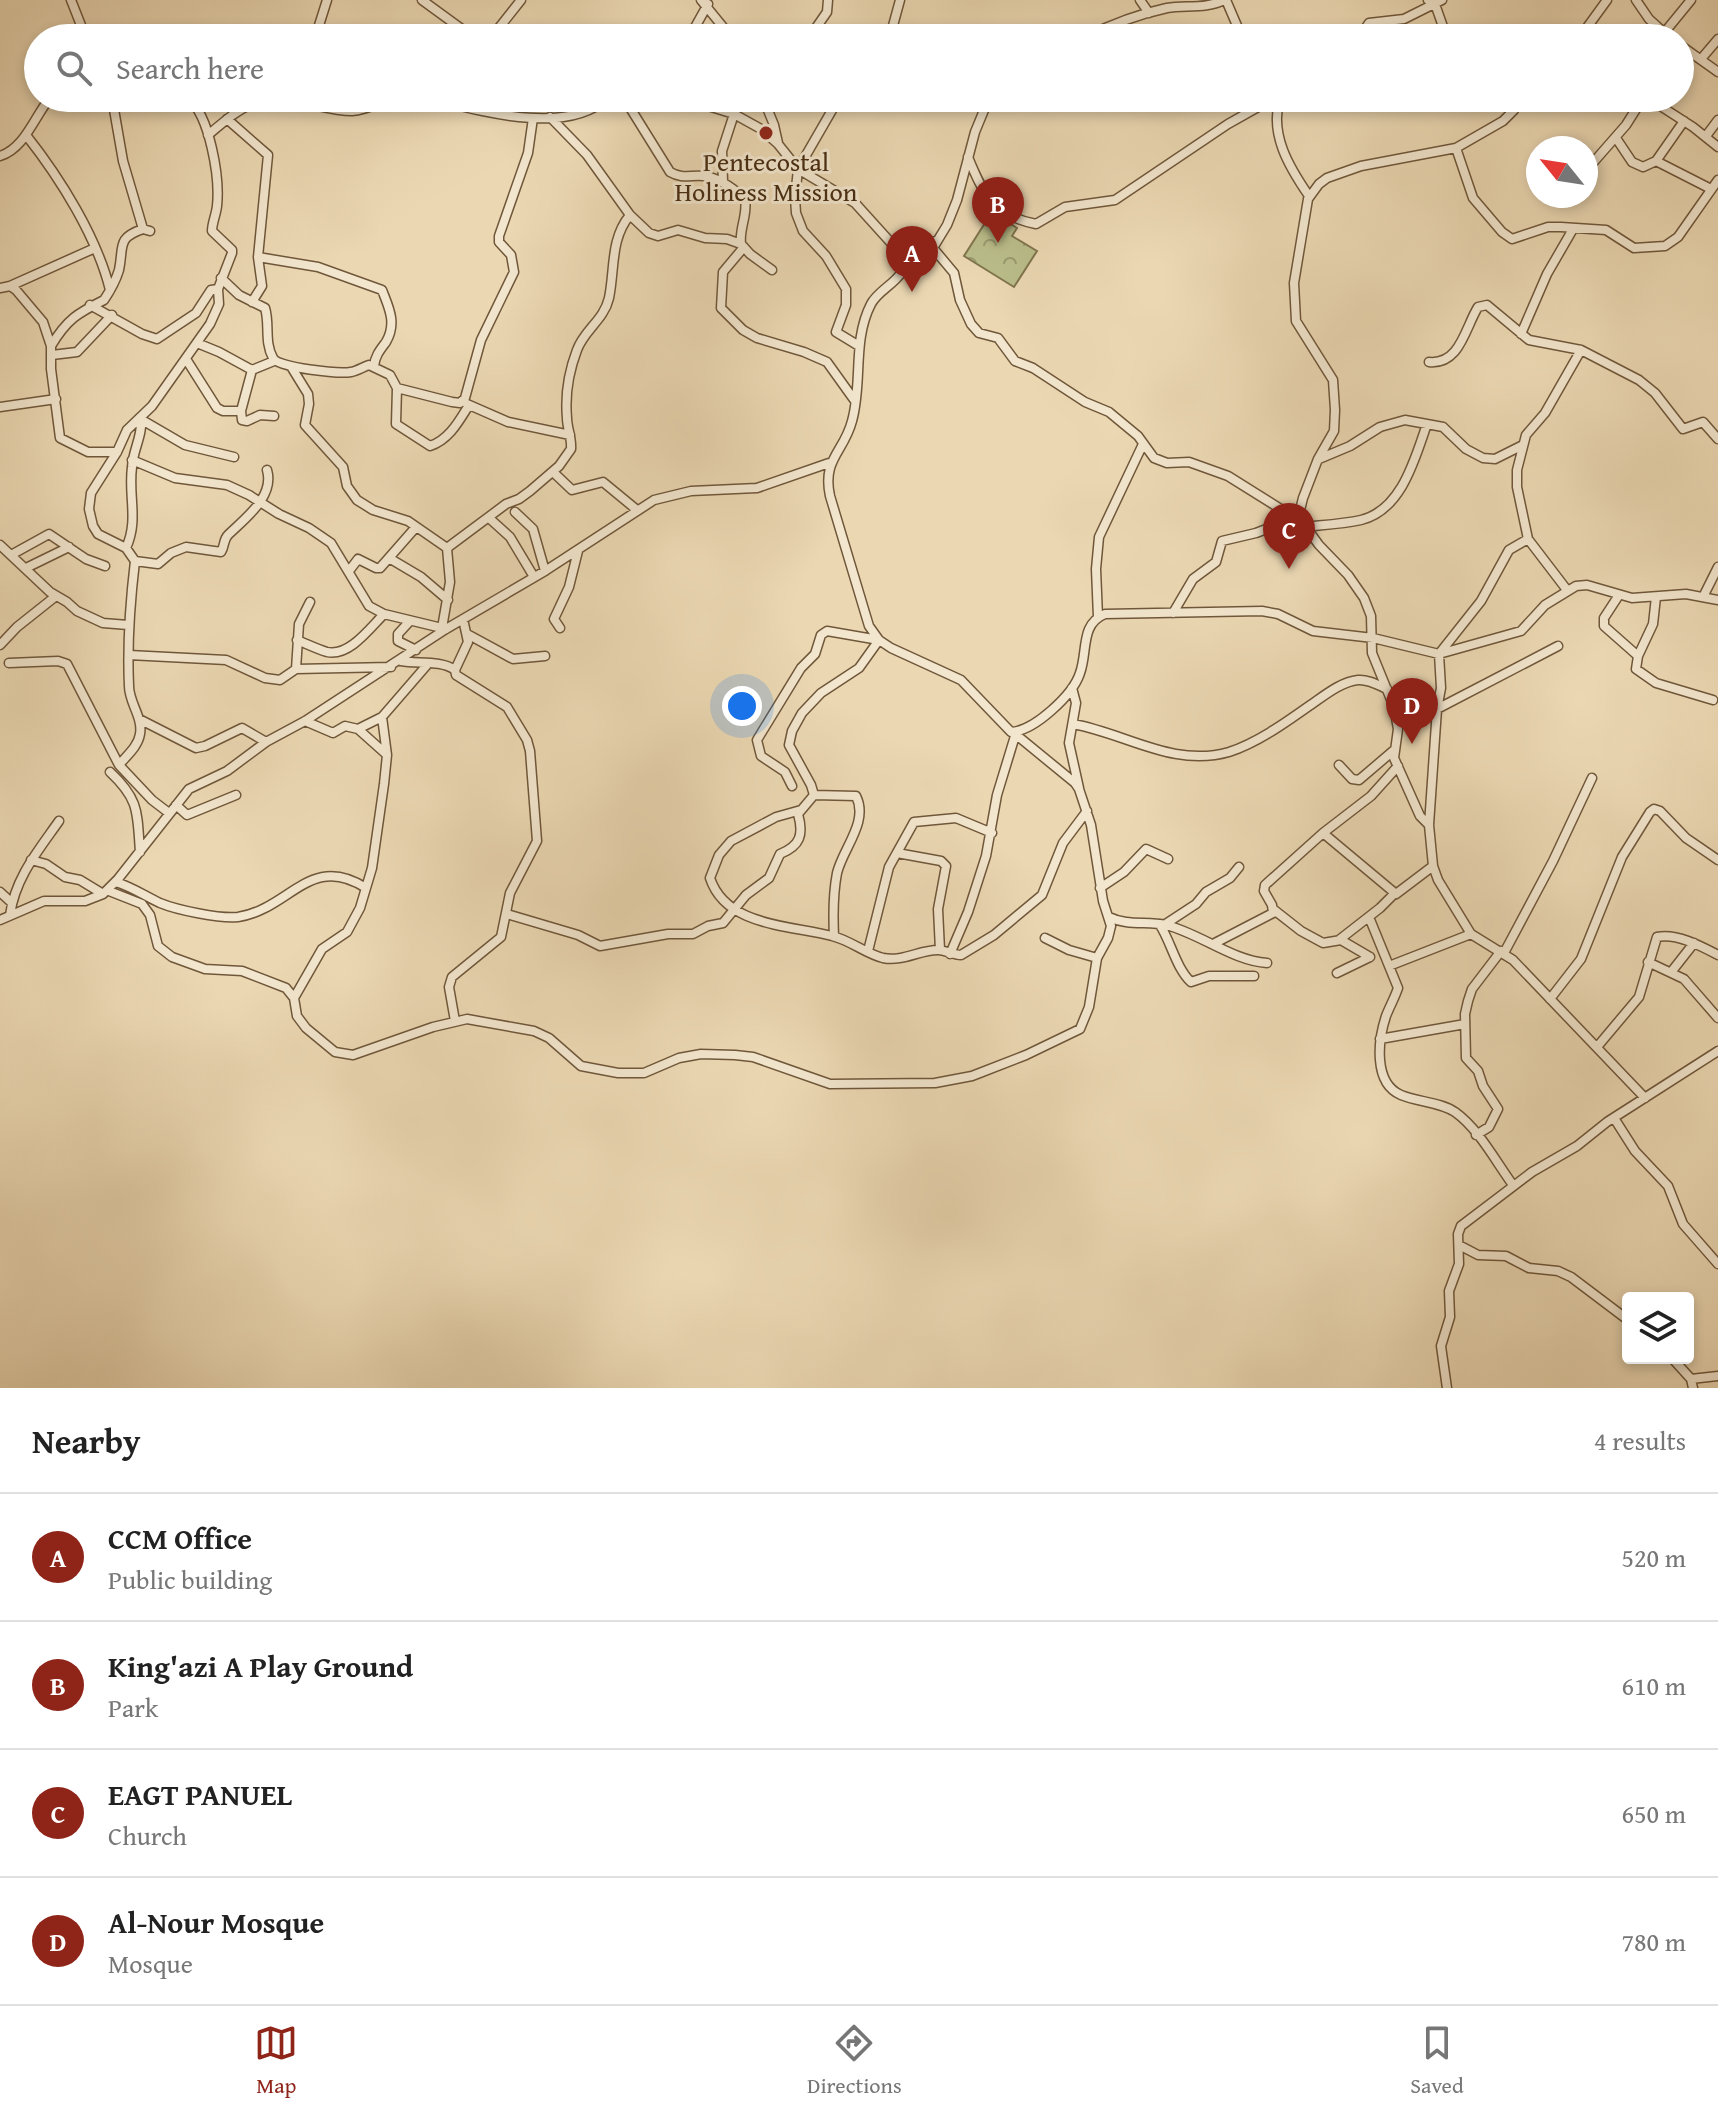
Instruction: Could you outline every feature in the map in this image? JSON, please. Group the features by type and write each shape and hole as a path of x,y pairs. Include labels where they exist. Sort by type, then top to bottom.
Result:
{"street":[{"path":"71,0 80,24"},
{"path":"319,24 327,0"},
{"path":"422,0 455,24"},
{"path":"502,24 521,0"},
{"path":"819,24 827,12 828,0"},
{"path":"893,24 900,0"},
{"path":"1140,0 1149,13"},
{"path":"1120,24 1149,13 1225,0 1236,24"},
{"path":"1590,24 1607,0"},
{"path":"1636,0 1655,24"},
{"path":"1675,24 1691,0"},
{"path":"1368,24 1404,19 1435,1 1442,24"},
{"path":"696,24 706,2 722,24"},
{"path":"1701,59 1718,39"},
{"path":"1694,54 1718,72"},
{"path":"0,156 11,152 41,112"},
{"path":"52,350 64,325 89,305 102,302 110,290 119,269 120,248 124,241 131,233 147,230 123,161 114,112"},
{"path":"119,765 137,743 140,734 139,719 128,688 128,625 135,561 126,548 98,534 89,509 91,493 127,430 141,418 186,359 219,304 218,289 233,251 215,235 212,228 217,188 208,135 200,112"},
{"path":"208,135 238,112"},
{"path":"492,112 533,118 588,112"},
{"path":"633,112 670,172 679,177 700,175 723,182 745,199 746,214 740,233 742,246 723,272 721,302 724,312 757,338 827,362 856,402"},
{"path":"728,112 761,129 798,169 842,193 867,214 905,261 903,273"},
{"path":"769,112 778,144"},
{"path":"831,112 798,169 795,198 799,222 807,237 826,256 846,289 846,305 836,332 859,346"},
{"path":"879,640 869,626 830,496 829,463 852,422 859,346 874,299 935,244 947,225 984,112"},
{"path":"968,157 987,198 1006,213 1036,224 1065,207 1113,201 1251,112"},
{"path":"1276,112 1279,139 1293,172 1309,196"},
{"path":"1301,523 1301,505 1318,459 1334,431 1335,410 1333,380 1299,328 1295,315 1294,283 1309,196 1327,178 1343,172 1456,148 1503,121 1512,112"},
{"path":"1598,157 1635,112"},
{"path":"1669,112 1718,147"},
{"path":"723,182 722,151 734,114"},
{"path":"550,117 587,155 630,215 654,235 678,230 695,237 727,239 742,246 772,270"},
{"path":"252,370 274,361 292,368 340,373 374,366 390,375 397,388 396,424 430,446 448,435 466,403 481,340 514,272 511,255 499,242 499,236 528,153 533,118"},
{"path":"227,119 268,155 258,257 262,286 252,302"},
{"path":"1706,136 1718,120"},
{"path":"1616,138 1637,166 1643,167 1656,161 1684,121"},
{"path":"26,135 82,219 102,258 110,290"},
{"path":"1456,148 1473,198 1506,235 1515,239 1548,227 1606,230 1634,248 1665,246 1678,237 1718,180"},
{"path":"1656,161 1711,189"},
{"path":"447,548 553,472 571,449 566,415 577,350 609,301 615,248 622,226 630,215"},
{"path":"1521,334 1547,274 1573,229"},
{"path":"893,243 935,244"},
{"path":"935,244 954,273 960,300 976,330 998,338 1020,364 1033,368 1085,402 1109,412 1138,436 1154,458 1167,463 1189,462 1228,476 1301,523 1358,587 1371,616 1372,653 1387,689 1398,729 1393,751 1420,816 1429,825"},
{"path":"0,288 95,248"},
{"path":"258,257 318,267 373,284 382,290 392,323 374,366"},
{"path":"221,278 239,295 265,308 268,345 274,361"},
{"path":"10,286 43,322 52,350 51,369 60,438 88,452 117,452"},
{"path":"89,305 142,334 161,338 196,313 211,290 218,289"},
{"path":"1429,362 1443,362 1457,349 1474,314 1482,305 1492,308 1534,342 1581,350 1602,359 1648,386 1683,429 1688,430 1703,422 1718,439"},
{"path":"52,350 77,352 112,315"},
{"path":"197,343 252,370"},
{"path":"1567,590 1528,539 1517,487 1521,446 1526,435 1545,413 1581,350"},
{"path":"186,359 217,408 241,411"},
{"path":"292,368 308,394 305,425 343,467 350,493 373,510 408,521 447,548"},
{"path":"252,370 241,411 242,420 260,415 274,416"},
{"path":"397,388 466,403 508,422 570,435"},
{"path":"0,407 56,399"},
{"path":"141,418 192,448 234,457"},
{"path":"126,548 134,525 132,460 140,439 141,418"},
{"path":"1318,459 1350,446 1391,423 1405,420 1446,429 1466,449 1483,458 1495,459 1521,446"},
{"path":"1173,613 1193,579 1216,561 1222,541 1301,523 1364,519 1392,501 1411,467 1427,424"},
{"path":"1098,617 1098,540 1143,444"},
{"path":"132,460 175,478 227,485 260,501 331,543 365,601 384,614 444,629"},
{"path":"0,920 44,901 85,901 106,892 189,789 227,771 266,742 401,661 444,629 578,551 637,510 673,494 707,489 757,488 829,463"},
{"path":"135,561 158,564 171,553 186,547 221,552 225,538 242,525 260,501 268,479 267,470"},
{"path":"553,472 572,490 603,482 637,510"},
{"path":"515,512 533,529 545,571"},
{"path":"489,518 510,537 534,577"},
{"path":"349,571 358,559 378,569 416,527"},
{"path":"11,555 49,534 86,559 105,566"},
{"path":"1528,539 1509,550 1481,601 1439,654 1441,688 1429,825 1433,866 1438,880 1471,934 1503,952 1645,1098"},
{"path":"0,545 56,596 94,620 128,625"},
{"path":"26,568 69,547"},
{"path":"444,629 450,582 447,548"},
{"path":"560,628 554,619 555,614 569,587 578,551"},
{"path":"389,558 421,577 448,600"},
{"path":"1703,597 1718,567"},
{"path":"950,954 975,892 1014,734 1044,717 1072,688 1080,674 1088,628 1098,617 1105,614 1262,611 1278,614 1313,631 1373,638 1439,654 1521,631 1545,605 1567,590 1587,585 1619,595 1656,597 1686,594 1718,600"},
{"path":"1619,595 1606,614 1604,626 1609,634 1638,656"},
{"path":"0,645 56,596"},
{"path":"1656,597 1653,624 1638,656 1636,669 1668,687 1713,700"},
{"path":"296,669 302,615 310,602"},
{"path":"297,640 325,651 342,651 384,614"},
{"path":"455,670 469,635 463,619"},
{"path":"409,622 398,634 398,641 416,650"},
{"path":"792,786 785,772 761,756 757,740 801,668 815,654 821,635 827,631 879,640 961,680 1014,734 1079,789"},
{"path":"469,635 513,659 545,656"},
{"path":"814,795 791,753 792,731 811,703 859,668 879,640"},
{"path":"1437,709 1558,646"},
{"path":"129,655 226,660 265,678 280,680 296,669 391,667"},
{"path":"9,663 58,661 67,664 119,765 169,813"},
{"path":"401,661 427,665 443,663 455,670 459,678 507,707 527,740 530,751 537,841 510,893 504,932 497,942 452,977 449,987 455,1021"},
{"path":"358,729 382,717 427,665"},
{"path":"1073,724 1161,751 1189,756 1220,754 1271,731 1342,685 1364,680 1387,689"},
{"path":"31,860 46,864 65,877 142,904 150,915 158,946 172,957 205,969 242,971 286,988 294,998 297,1016 306,1028 321,1043 342,1054 353,1055 455,1021 480,1021 534,1031 549,1038 581,1066 618,1073 644,1073 679,1058 701,1054 735,1055 753,1057 830,1084 935,1083 972,1076 1038,1050 1080,1029 1089,1007 1097,958 1110,932 1100,888 1098,858 1069,743 1076,703 1072,688"},
{"path":"294,998 322,949 351,927 366,888 372,868 387,755 382,717"},
{"path":"139,719 196,748 242,728 266,742"},
{"path":"305,721 333,733 345,726 358,729 387,755"},
{"path":"1339,765 1352,779 1359,780 1393,751"},
{"path":"1398,766 1380,788 1323,833 1265,885 1264,891 1273,909 1301,931 1323,943 1339,940 1433,866"},
{"path":"110,772 128,788 133,799 140,852"},
{"path":"1476,1135 1489,1127 1498,1109 1483,1086 1478,1071 1466,1058 1466,1007 1472,989 1503,952 1553,861 1592,778"},
{"path":"176,805 187,815 236,795"},
{"path":"507,914 578,935 600,946 668,934 693,934 723,923 746,895 769,878 780,854 792,850 797,844 798,814 814,795 856,796 861,811 837,874 834,936"},
{"path":"801,809 764,823 723,848 710,878 716,892 736,908 765,924 834,936 877,956 900,959 940,950 965,954 1042,895 1063,843 1087,811"},
{"path":"1550,999 1581,959 1622,857 1650,812 1654,809 1660,811 1686,838 1718,860"},
{"path":"868,951 883,888 897,853 916,821 956,818 992,833"},
{"path":"10,915 19,882 59,821"},
{"path":"1323,833 1395,893"},
{"path":"1100,888 1124,872 1146,849 1168,859"},
{"path":"897,853 941,861 946,866 938,909 940,950"},
{"path":"1162,925 1196,904 1206,892 1230,878 1239,867"},
{"path":"116,882 130,885 166,905 237,917 270,907 309,879 350,877 366,888"},
{"path":"0,892 12,903"},
{"path":"1215,943 1270,916 1273,909"},
{"path":"1108,916 1119,921 1162,925 1215,943 1244,958 1267,963"},
{"path":"1369,917 1398,989 1380,1039 1382,1072 1390,1088 1403,1096 1453,1111 1476,1135 1513,1185"},
{"path":"1162,925 1180,968 1191,982 1209,976 1254,976"},
{"path":"1389,966 1471,934"},
{"path":"1597,1047 1638,998 1659,935 1694,943 1718,955"},
{"path":"1045,938 1069,950 1097,958"},
{"path":"1339,940 1370,957"},
{"path":"1672,971 1694,943"},
{"path":"1337,973 1382,951"},
{"path":"1648,962 1684,979 1718,1018"},
{"path":"1380,1039 1465,1024"},
{"path":"1447,1388 1441,1346 1450,1317 1449,1291 1459,1264 1461,1226 1513,1185 1718,1051"},
{"path":"1614,1118 1635,1151 1668,1186 1683,1224 1718,1264"},
{"path":"1459,1245 1478,1255 1506,1256 1529,1268 1558,1271 1571,1277 1622,1315"},
{"path":"1677,1364 1692,1384 1718,1376"}],"green space":[{"path":"992,212 1017,228 1012,236 1037,251 1014,287 964,256"}],"place":[{"name":"Pentecostal Holiness Mission","path":"766,133"},
{"name":"King'azi A Play Ground","path":"998,243"},
{"name":"CCM Office","path":"912,292"},
{"name":"EAGT PANUEL","path":"1289,569"},
{"name":"Al-Nour Mosque","path":"1412,744"}]}
